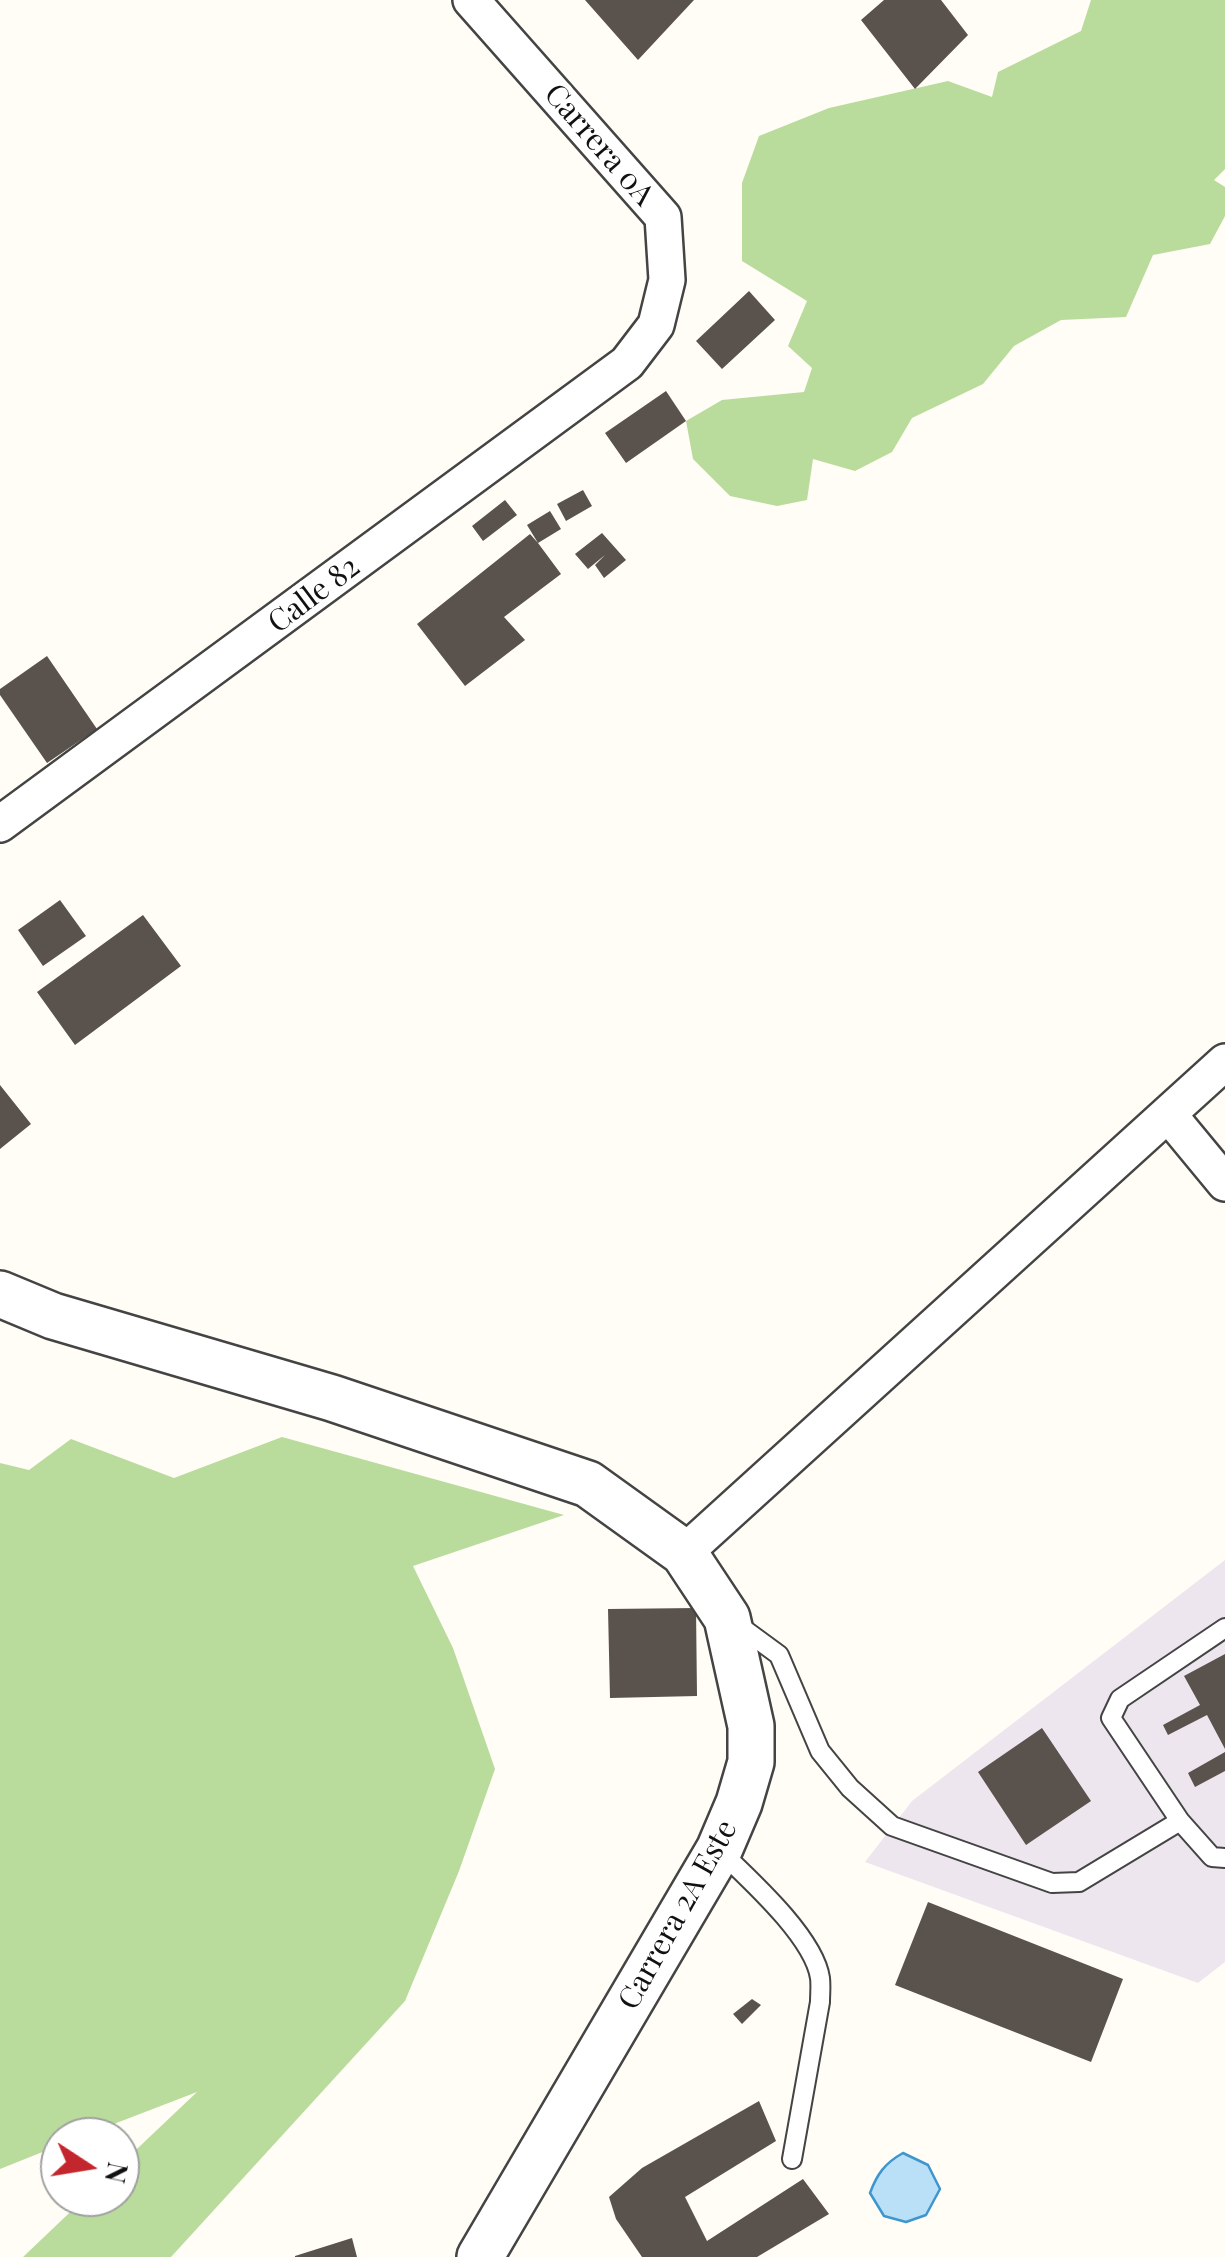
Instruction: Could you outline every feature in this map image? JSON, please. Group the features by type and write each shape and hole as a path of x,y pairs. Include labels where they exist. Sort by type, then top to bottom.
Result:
{"street":[{"name":"Carrera 0A","path":"471,0 663,218 667,280 656,325 626,363"},
{"name":"Calle 82","path":"0,824 626,363"},
{"path":"0,1294 53,1316 332,1398 588,1484 684,1553 1225,1062"},
{"path":"1168,1114 1225,1184"},
{"name":"Carrera 2A Este","path":"480,2257 719,1850 751,1762 751,1726 727,1618 684,1553"}],"lane":[{"path":"727,1618 755,1634 779,1655 820,1751 850,1788 892,1826 1064,1884 1078,1882 1180,1821"},
{"path":"1225,1628 1120,1699 1111,1718 1180,1821 1212,1857 1225,1858"},
{"path":"719,1850 774,1904 813,1957 820,1977 820,2002 792,2159"}],"shaded area":[{"path":"1225,1560 1225,1962 1198,1983 865,1862 912,1801"}],"green space":[{"path":"1091,0 1225,0 1225,169 1214,180 1225,187 1225,216 1210,244 1153,255 1126,317 1061,320 1014,346 983,384 912,418 892,452 855,471 813,459 807,500 777,506 730,496 693,459 686,421 722,400 804,392 812,368 788,346 807,301 742,261 742,183 759,136 829,108 948,81 992,97 998,72 1081,31"},
{"path":"282,1437 564,1515 413,1566 453,1648 495,1769 459,1871 405,2001 171,2257 23,2257 65,2217 140,2217 140,2146 197,2092 132,2117 40,2117 40,2153 0,2169 0,1463 29,1470 71,1439 174,1478"}],"water":[{"path":"903,2153 928,2165 940,2189 926,2215 906,2222 884,2216 870,2193 882,2170"}],"building":[{"path":"585,0 694,0 638,60"},
{"path":"884,0 941,0 968,35 915,89 861,20"},
{"path":"749,291 775,320 722,369 696,341"},
{"path":"666,391 686,421 626,463 605,433"},
{"path":"583,490 592,506 566,521 557,504"},
{"path":"505,500 517,515 483,541 472,526"},
{"path":"550,511 561,529 538,543 527,525"},
{"path":"602,533 626,560 604,578 595,565 605,555 588,569 575,554"},
{"path":"530,534 561,574 504,617 525,640 465,686 417,624"},
{"path":"47,656 97,729 47,763 0,695 0,689"},
{"path":"60,900 86,936 43,966 18,930"},
{"path":"143,915 181,966 75,1045 37,992"},
{"path":"0,1085 31,1124 0,1149"},
{"path":"696,1608 697,1696 610,1698 608,1609"},
{"path":"1225,1654 1225,1749 1207,1715 1168,1735 1163,1725 1200,1705 1184,1676"},
{"path":"1042,1728 1091,1801 1026,1845 978,1772"},
{"path":"1225,1752 1225,1771 1195,1787 1188,1773"},
{"path":"928,1902 1123,1979 1091,2062 895,1985"},
{"path":"752,1999 761,2005 742,2024 733,2014"},
{"path":"759,2101 776,2141 685,2197 707,2241 803,2179 829,2214 757,2257 642,2257 616,2219 609,2197 642,2168"},
{"path":"352,2238 357,2257 295,2257 295,2256"}]}
